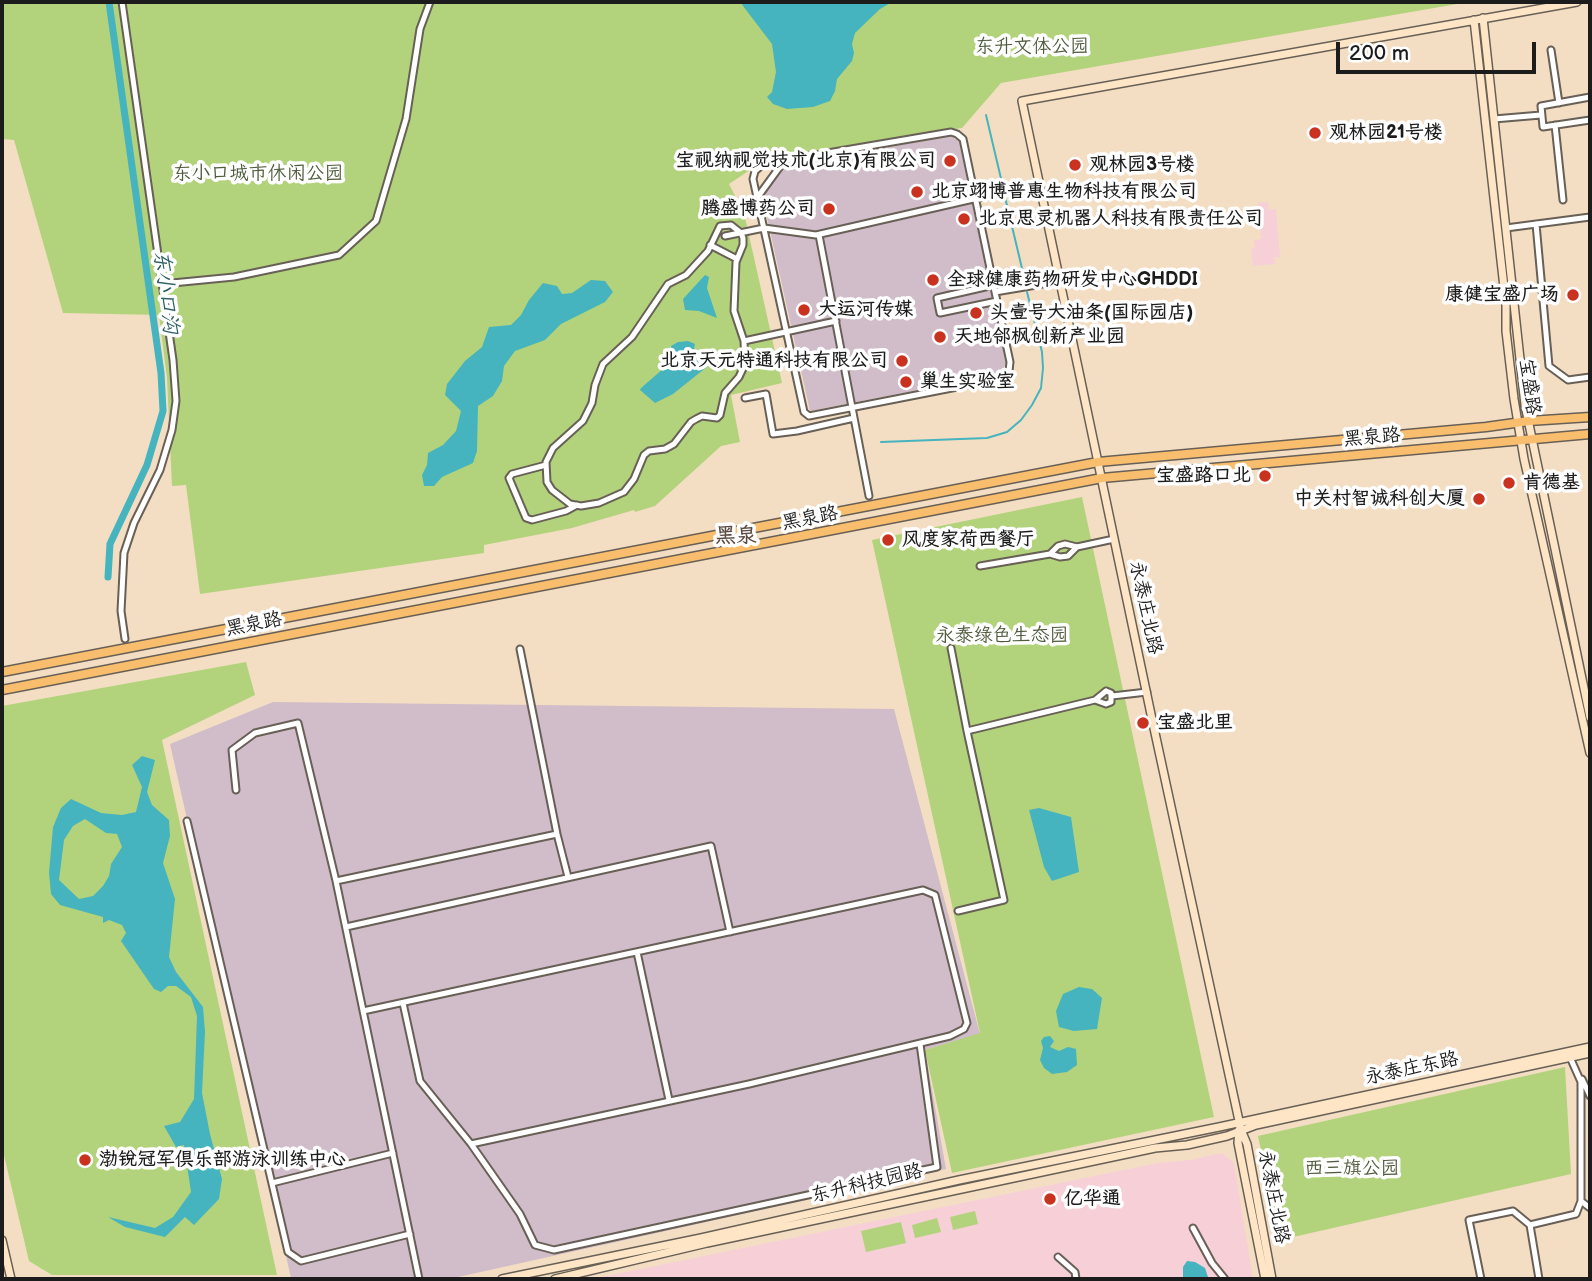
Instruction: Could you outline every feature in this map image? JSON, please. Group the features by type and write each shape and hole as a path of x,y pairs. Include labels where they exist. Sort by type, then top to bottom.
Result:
{"main road":[{"name":"黑泉路","path":"2,672 1098,462 1590,417"},
{"name":"黑泉路","path":"2,690 1102,478 1590,434"}],"street":[{"path":"122,2 173,360 176,401 172,430 160,470 139,512 124,553 120,600 125,639"},
{"path":"162,284 234,277 339,255 376,221 406,119 420,29 430,2"},
{"path":"1479,19 1577,2"},
{"name":"永泰庄北路","path":"1272,1279 1247,1144 1240,1128 1022,101 1479,19"},
{"name":"宝盛路","path":"1479,19 1494,119 1532,440 1590,717"},
{"name":"宝盛路","path":"1479,19 1506,305 1506,331 1518,422 1590,753"},
{"path":"1551,50 1559,103"},
{"path":"1590,97 1541,106 1543,127 1590,120"},
{"path":"1494,119 1541,115"},
{"path":"1555,125 1563,200"},
{"path":"951,132 963,139 1010,362 1007,375 1003,378 810,416 804,412 753,179 755,171 763,164 784,161 951,132"},
{"path":"757,198 784,161"},
{"path":"725,236 764,228 819,235 1039,184"},
{"path":"1506,228 1590,217"},
{"path":"724,224 731,225 741,233 743,245 737,260 734,311 744,341 745,364 739,377 725,393 720,415 717,418 702,416 696,419 674,444 644,455 634,479 624,492 599,503 570,504 552,490 547,482 546,465 553,448 583,421 592,403 603,364 632,337 668,284 686,275 708,251 718,229 724,224"},
{"path":"1536,224 1549,366 1568,380 1590,377"},
{"path":"819,235 869,496"},
{"path":"710,245 737,260"},
{"path":"997,301 940,313 937,298 1060,281"},
{"path":"744,341 836,321"},
{"path":"745,398 766,394 773,434 854,418"},
{"path":"546,465 512,474 509,478 526,518 532,520 566,511 577,505"},
{"path":"1050,554 1058,546 1065,544 1077,547 1114,539"},
{"path":"980,566 1050,554 1068,556 1077,547"},
{"path":"951,648 1004,900 958,911"},
{"path":"520,649 568,877"},
{"path":"967,731 1095,700 1106,691 1112,696 1147,692"},
{"path":"1095,700 1108,704 1112,701 1112,696"},
{"path":"236,790 232,750 255,733 298,723 336,881 419,1279"},
{"path":"187,821 288,1252 301,1261 410,1234"},
{"path":"336,881 557,834"},
{"path":"346,927 711,846 730,932"},
{"path":"363,1011 923,890 935,895 967,1023 958,1033 749,1084 471,1143"},
{"path":"637,953 669,1100"},
{"path":"403,1003 419,1081 471,1143 520,1214 535,1245 554,1250 937,1167 920,1044"},
{"name":"永泰庄东路","path":"1240,1128 1590,1047"},
{"name":"永泰庄东路","path":"1240,1128 1590,1053"},
{"path":"1530,1225 1576,1214 1581,1201 1581,1082 1569,1055 1590,1096"},
{"name":"永泰庄北路","path":"1240,1128 1238,1143 1265,1279"},
{"name":"东升科技园路","path":"502,1279 701,1238 972,1177 1240,1128"},
{"name":"东升科技园路","path":"555,1279 707,1243 1155,1148 1187,1144 1240,1128"},
{"path":"272,1183 393,1153"},
{"path":"1581,1201 1590,1209"},
{"path":"1481,1279 1469,1220 1513,1211 1530,1225 1539,1279"},
{"path":"1193,1228 1212,1263 1225,1279"},
{"path":"2,1240 11,1279"},
{"path":"1058,1257 1075,1272 1076,1279"}],"shaded area":[{"path":"950,136 959,141 1006,363 1001,374 810,411 762,195 784,166"},
{"path":"1268,202 1269,210 1276,209 1280,257 1274,257 1275,264 1253,266 1251,248 1255,248 1254,240 1261,239 1258,203"},
{"path":"273,702 894,709 980,1034 925,1050 946,1169 449,1279 291,1278 170,744"},
{"path":"1222,1153 1234,1163 1253,1279 592,1279 1158,1163 1191,1160"}],"green space":[{"path":"2,2 1463,3 1001,83 962,128 768,158 729,184 744,213 782,383 731,395 740,442 721,446 655,506 635,512 634,510 572,528 484,545 484,553 200,594 186,485 172,486 167,378 159,315 63,313 14,140 2,139"},
{"name":"永泰绿色生态园","path":"1082,497 1214,1117 952,1173 925,1050 980,1033 872,540"},
{"path":"246,662 255,695 162,740 277,1275 52,1275 29,1261 2,1147 2,706"},
{"name":"西三旗公园","path":"1565,1067 1571,1174 1280,1240 1258,1136"},
{"path":"975,1211 978,1224 953,1230 950,1217"},
{"path":"937,1218 941,1232 915,1238 912,1225"},
{"path":"901,1222 906,1243 866,1252 861,1231"}],"water":[{"path":"740,2 892,2 880,9 855,33 852,61 837,79 830,101 813,107 787,109 773,104 767,97 772,92 776,72 772,44"},
{"path":"705,275 709,277 707,288 717,318 699,311 685,310 683,299"},
{"path":"591,280 605,281 613,292 605,302 561,324 545,340 515,351 504,366 502,381 493,396 478,406 477,451 473,463 442,477 434,486 424,486 422,475 427,465 428,453 443,445 456,431 461,411 445,395 447,384 465,361 482,347 489,327 511,325 543,283 557,286 562,294 572,293"},
{"path":"688,341 695,344 697,351 709,353 713,362 673,394 655,403 641,388 671,362 671,346"},
{"path":"142,756 155,760 147,792 152,805 169,820 170,836 163,863 175,899 169,957 176,972 203,1007 205,1032 202,1093 222,1179 219,1199 194,1225 185,1217 165,1237 125,1227 108,1217 155,1228 173,1217 191,1192 184,1145 176,1147 164,1126 180,1122 194,1099 197,1016 191,997 176,986 168,986 161,992 154,989 121,941 126,933 122,925 109,920 103,923 103,917 60,905 51,894 49,873 53,827 61,808 71,799 101,813 122,815 136,812 142,787 132,765","holes":["85,819 106,833 117,834 122,847 111,864 109,876 103,886 93,896 79,899 59,880 64,840 73,826","195,1149 210,1153 214,1161 208,1168 197,1161"]},
{"path":"1039,808 1071,817 1079,872 1052,881 1044,867 1029,810"},
{"path":"1079,987 1092,989 1102,998 1097,1029 1074,1031 1059,1027 1056,1011 1063,994"},
{"path":"1050,1036 1054,1041 1050,1047 1059,1051 1068,1047 1076,1049 1077,1065 1067,1072 1052,1074 1044,1068 1040,1060 1043,1048 1041,1041"},
{"path":"1187,1261 1205,1268 1208,1277 1183,1279 1183,1267"}],"waterway":[{"name":"东小口沟","path":"108,577 110,544 147,465 163,411 161,373 109,2"},
{"path":"986,115 1003,187"},
{"path":"1005,197 1025,281"},
{"path":"881,442 987,438 1007,432 1021,420 1041,388 1043,368 1042,352 1027,292"}],"place":[{"name":"观林园21号楼","path":"1315,133"},
{"name":"宝视纳视觉技术(北京)有限公司","path":"950,161"},
{"name":"观林园3号楼","path":"1075,165"},
{"name":"北京翊博普惠生物科技有限公司","path":"917,192"},
{"name":"腾盛博药公司","path":"829,209"},
{"name":"北京思灵机器人科技有限责任公司","path":"964,219"},
{"name":"全球健康药物研发中心GHDDI","path":"933,280"},
{"name":"康健宝盛广场","path":"1573,295"},
{"name":"大运河传媒","path":"804,310"},
{"name":"头壹号大油条(国际园店)","path":"976,313"},
{"name":"天地邻枫创新产业园","path":"940,337"},
{"name":"北京天元特通科技有限公司","path":"902,361"},
{"name":"巢生实验室","path":"906,382"},
{"name":"宝盛路口北","path":"1265,476"},
{"name":"肯德基","path":"1509,483"},
{"name":"中关村智诚科创大厦","path":"1479,499"},
{"name":"风度家荷西餐厅","path":"888,540"},
{"name":"宝盛北里","path":"1143,723"},
{"name":"渤锐冠军俱乐部游泳训练中心","path":"85,1160"},
{"name":"亿华通","path":"1050,1199"}],"district":[{"name":"黑泉","path":"736,537"}],"park label":[{"name":"东升文体公园","path":"1032,47"},
{"name":"东小口城市休闲公园","path":"258,174"}]}
